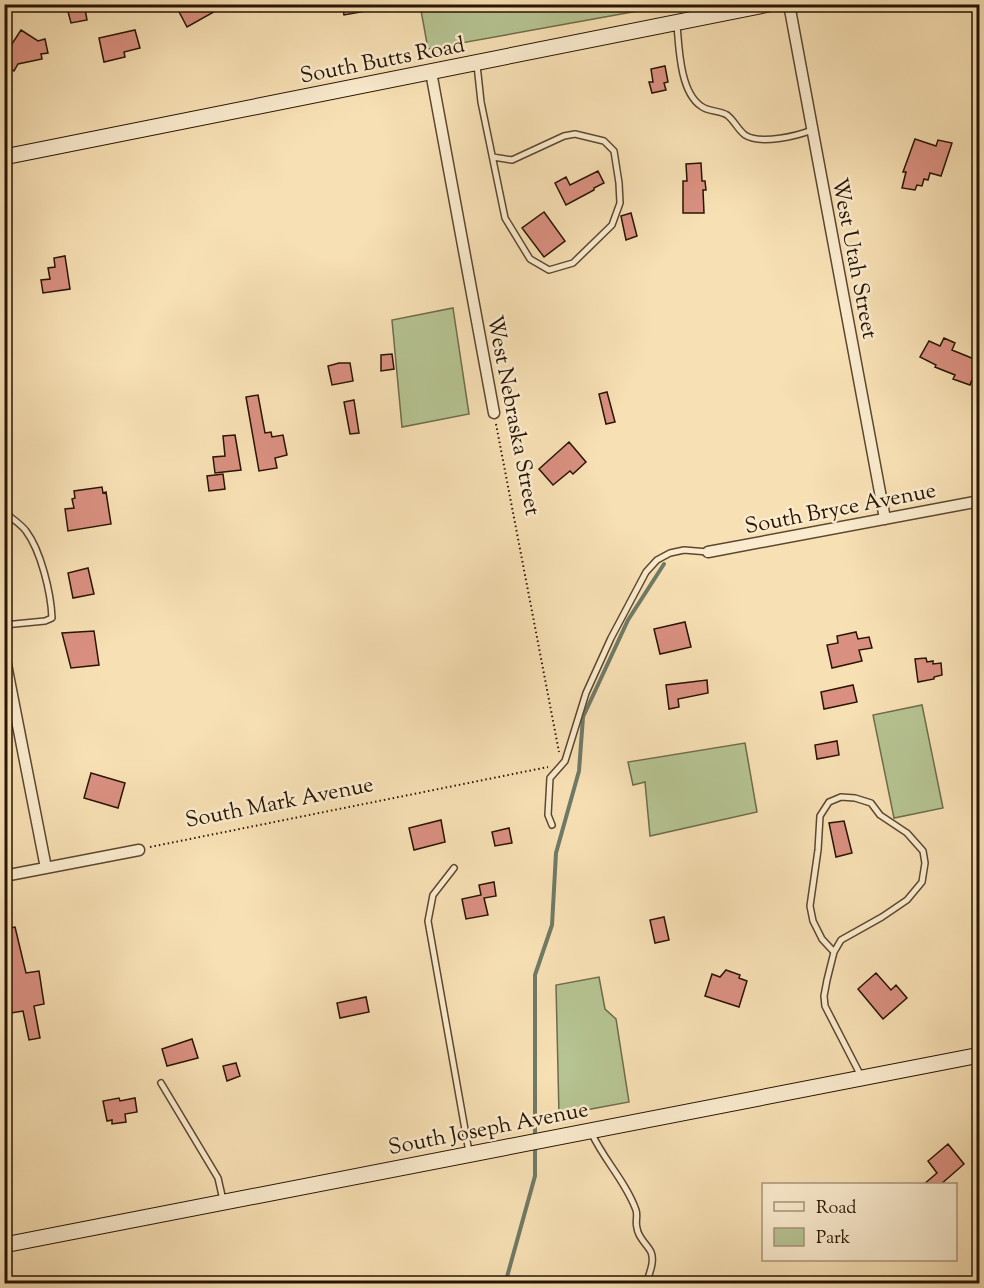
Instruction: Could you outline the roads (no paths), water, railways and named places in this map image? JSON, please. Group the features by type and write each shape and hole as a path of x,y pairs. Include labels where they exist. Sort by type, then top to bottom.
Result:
{"main road":[{"name":"South Butts Road","path":"4,156 769,4"},
{"name":"South Joseph Avenue","path":"4,1245 980,1054"}],"street":[{"name":"West Utah Street","path":"789,4 885,519"},
{"name":"West Nebraska Street","path":"431,72 494,413"},
{"name":"South Bryce Avenue","path":"708,552 980,501"},
{"path":"4,654 46,868"},
{"path":"4,876 139,849"}],"lane":[{"path":"676,23 685,80 692,99 703,108 726,115 744,134 753,139 794,137 812,130"},
{"path":"477,63 481,102 505,218 530,259 549,270 573,263 612,225 620,203 619,183 614,151 604,141 575,134 564,136 512,160 493,157"},
{"path":"4,512 25,530 37,550 52,618 45,621 4,625"},
{"path":"552,825 548,815 550,778 567,755 586,693 611,638 646,572 657,560 670,553 684,550 708,552"},
{"path":"834,952 822,939 813,921 810,906 816,869 820,816 829,802 841,797 855,798 871,803 880,815 907,833 923,851 925,863 922,882 907,900 841,940 834,952 824,996 825,1006 862,1077"},
{"path":"454,868 433,895 428,921 469,1153"},
{"path":"161,1083 218,1178 224,1202"},
{"path":"591,1130 637,1212 637,1228 651,1253 651,1269 646,1284"}],"waterway":[{"path":"535,1137 535,975 552,925 556,853 579,771 583,717 628,620 664,564"},
{"path":"505,1284 535,1176 535,1144"}]}
